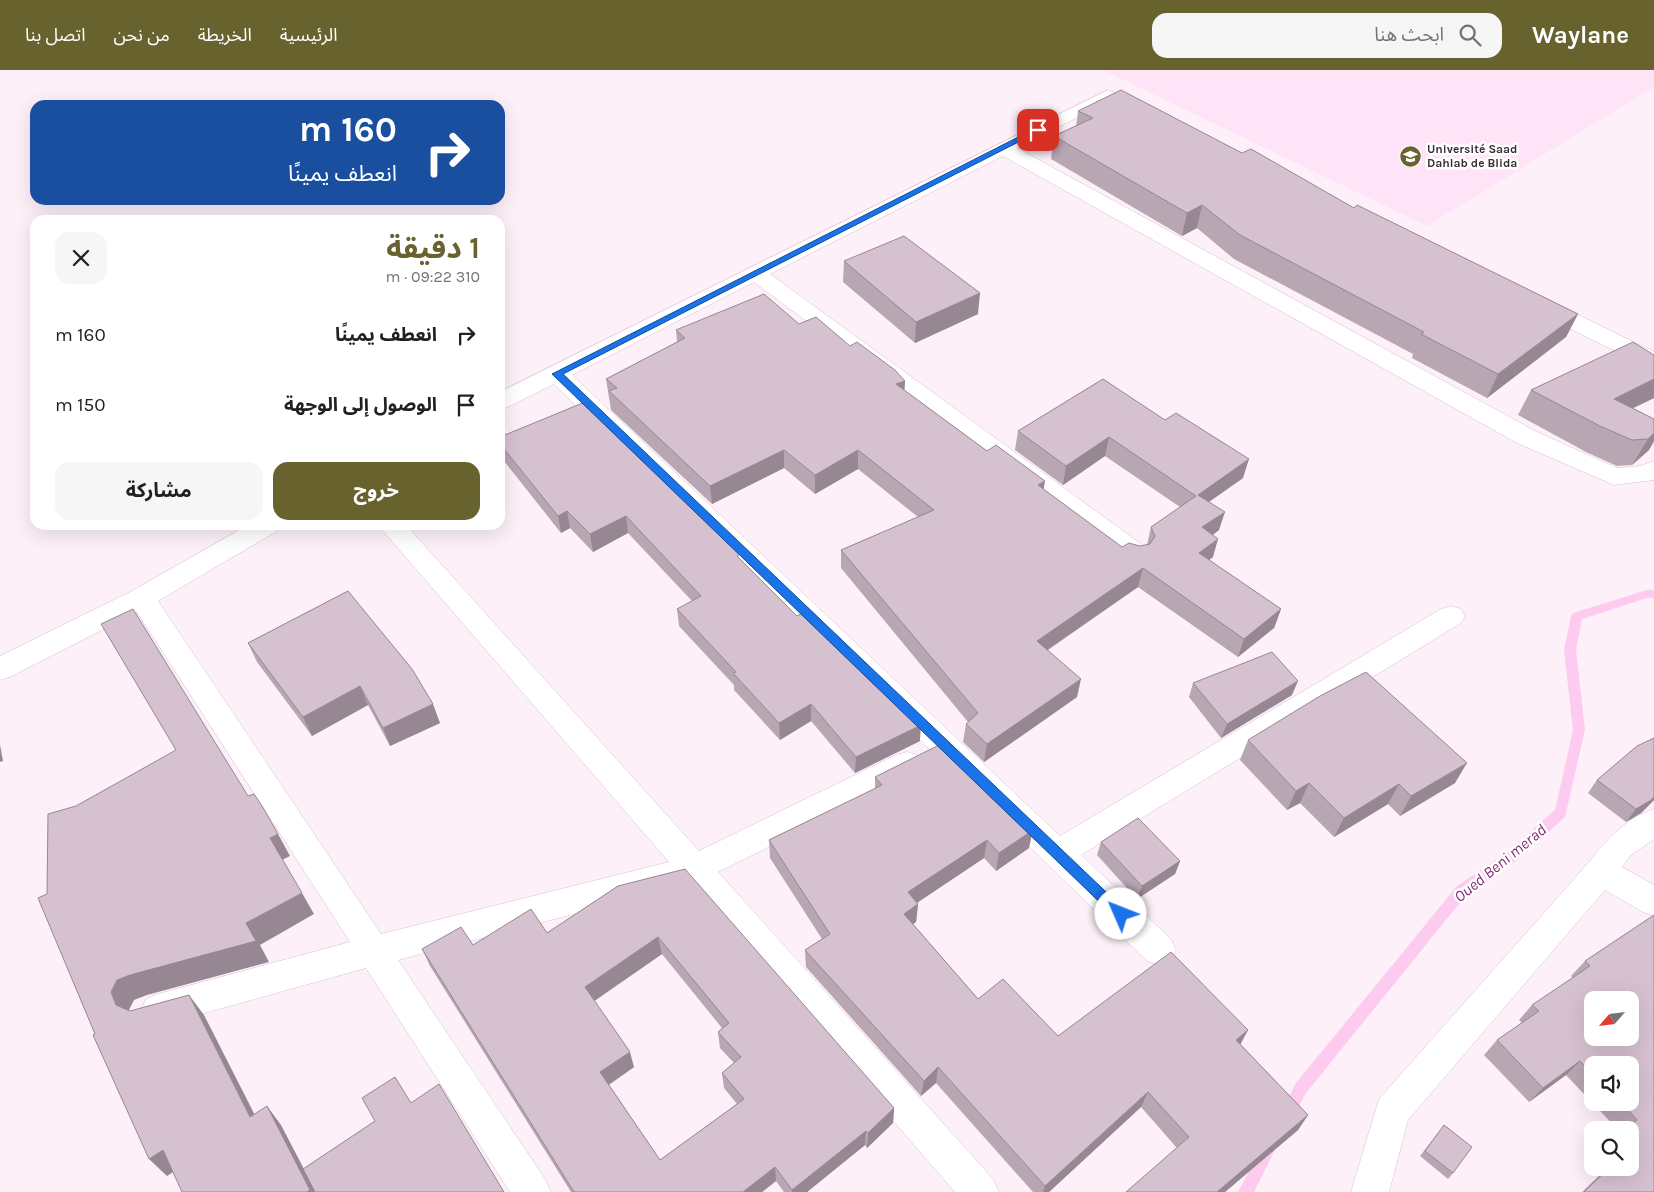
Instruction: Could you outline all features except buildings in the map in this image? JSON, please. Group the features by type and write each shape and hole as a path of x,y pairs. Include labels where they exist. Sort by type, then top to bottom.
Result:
{"street":[{"path":"505,400 1108,95 1162,121"},
{"path":"1003,148 1526,437 1614,477 1646,474 1654,469"},
{"path":"755,273 1136,554"},
{"path":"1520,296 1654,361"},
{"path":"557,374 1158,950"},
{"path":"0,669 142,598 259,530"},
{"path":"394,530 980,1192"},
{"path":"142,598 532,1192"},
{"path":"1057,853 1104,827 1451,616"},
{"path":"147,1013 374,951 694,869 945,745"},
{"path":"1370,1192 1392,1111 1601,871 1619,847 1654,822"},
{"path":"1601,871 1654,902"}],"shaded area":[{"name":"Université Saad Dahlab de Blida","path":"1103,70 1654,70 1654,87 1427,226"}],"waterway":[{"name":"Oued Beni merad","path":"1287,1114 1301,1088 1462,890 1511,857 1561,813 1579,730 1570,650 1577,616 1647,594 1654,594"},
{"name":"Oued Beni merad","path":"1246,1192 1270,1146"}],"place":[{"name":"Université Saad Dahlab de Blida","path":"1411,156"}],"route":[{"path":"1038,130 557,374 1121,914"}]}
